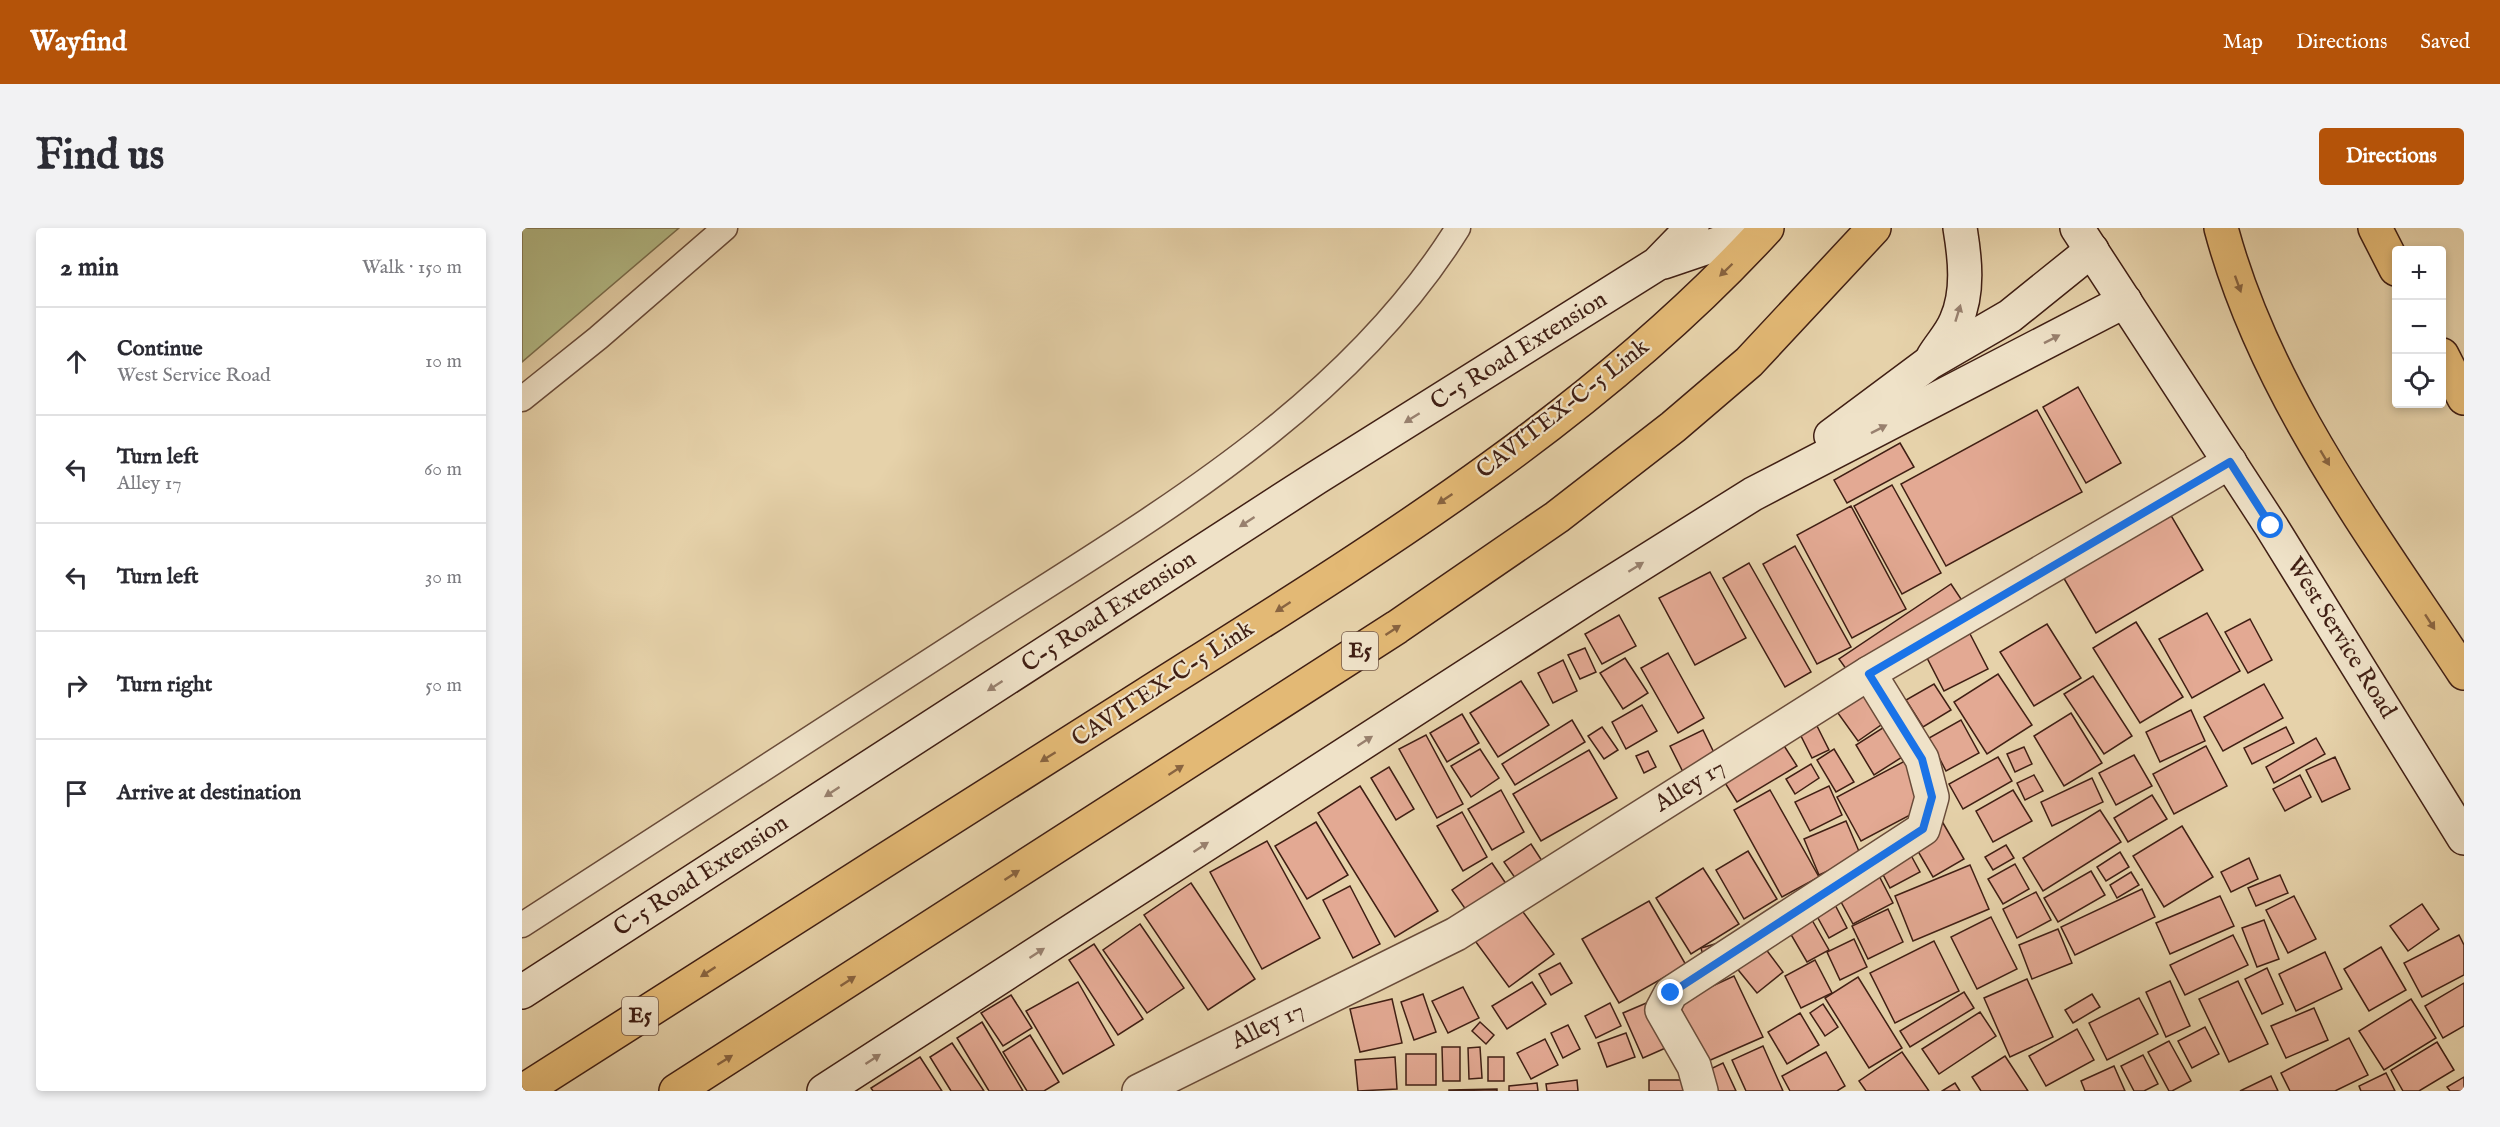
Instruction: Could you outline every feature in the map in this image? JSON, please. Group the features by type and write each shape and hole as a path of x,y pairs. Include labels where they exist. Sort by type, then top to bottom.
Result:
{"highway":[{"name":"CAVITEX–C-5 Link","path":"523,1091 1193,665 1463,487 1532,436 1679,317 1765,228"},
{"name":"E5","path":"676,1091 1397,627 1575,504 1673,427 1749,362 1874,228"},
{"path":"2221,228 2250,316 2298,414 2338,481 2464,673"},
{"path":"2375,228 2392,260"},
{"path":"2446,363 2464,398"}],"main road":[{"name":"C-5 Road Extension","path":"522,992 1316,478 1657,264 1692,228"},
{"path":"1657,264 1765,228"},
{"path":"1929,363 1956,321 1964,290 1964,255 1960,228"},
{"path":"1753,494 1929,363 2010,316 2085,239"},
{"name":"West Service Road","path":"2085,239 2230,462 2464,838"},
{"path":"824,1091 1577,604 1753,494 2125,301"},
{"name":"Alley 17","path":"1139,1091 1456,933 1869,674 2230,462"},
{"path":"1701,1091 1694,1066 1662,1010 1671,993 1923,829 1932,797 1922,759 1869,674"}],"lane":[{"path":"522,399 598,338 725,228"},
{"path":"522,925 1172,504 1303,405 1346,365 1437,261 1458,228"}],"green space":[{"path":"522,228 679,228 522,362"}],"building":[{"path":"2078,387 2121,463 2086,483 2043,407"},
{"path":"2037,410 2082,492 1946,566 1901,484"},
{"path":"1900,443 1914,467 1847,503 1834,480"},
{"path":"1892,485 1941,573 1902,594 1854,506"},
{"path":"1851,506 1906,609 1852,638 1797,535"},
{"path":"2166,507 2203,570 2096,633 2059,570"},
{"path":"1795,546 1851,647 1817,664 1763,564"},
{"path":"1749,563 1811,672 1785,687 1723,578"},
{"path":"1710,572 1746,638 1695,665 1659,598"},
{"path":"1951,584 1965,605 1854,680 1839,659"},
{"path":"2207,613 2240,671 2192,698 2159,639"},
{"path":"1619,615 1636,646 1602,664 1585,634"},
{"path":"2250,619 2272,660 2248,673 2225,632"},
{"path":"2136,622 2183,697 2140,723 2093,648"},
{"path":"2047,624 2081,678 2034,706 2000,652"},
{"path":"1968,630 1988,669 1944,691 1924,652"},
{"path":"1585,648 1596,672 1580,679 1568,655"},
{"path":"1668,653 1704,718 1678,733 1641,668"},
{"path":"1625,658 1648,693 1623,709 1600,673"},
{"path":"1563,660 1577,691 1553,703 1538,673"},
{"path":"1998,674 2032,725 1987,754 1954,702"},
{"path":"2093,676 2132,736 2104,754 2064,694"},
{"path":"1863,679 1891,718 1858,741 1830,702"},
{"path":"1521,681 1549,725 1498,757 1470,713"},
{"path":"1934,684 1951,710 1923,727 1906,700"},
{"path":"2264,684 2283,718 2223,751 2204,717"},
{"path":"1642,705 1657,731 1626,749 1612,722"},
{"path":"2191,710 2205,741 2160,762 2146,732"},
{"path":"2071,713 2102,763 2064,786 2034,736"},
{"path":"1462,714 1479,743 1447,762 1430,733"},
{"path":"1572,720 1585,742 1515,785 1502,764"},
{"path":"1961,720 1979,753 1946,771 1929,738"},
{"path":"1815,722 1829,750 1812,758 1798,730"},
{"path":"1892,722 1910,752 1874,775 1856,745"},
{"path":"1602,727 1618,750 1604,759 1588,736"},
{"path":"2286,727 2294,743 2252,764 2244,748"},
{"path":"1703,730 1718,761 1685,776 1670,746"},
{"path":"1426,735 1463,804 1437,818 1399,749"},
{"path":"2316,738 2325,754 2274,783 2266,767"},
{"path":"1781,741 1797,766 1737,802 1722,778"},
{"path":"2206,746 2227,786 2174,814 2153,774"},
{"path":"2024,747 2032,764 2015,772 2007,754"},
{"path":"1480,749 1499,778 1471,797 1451,766"},
{"path":"1834,749 1854,782 1836,792 1817,760"},
{"path":"1589,750 1617,798 1541,841 1513,794"},
{"path":"1648,751 1656,767 1644,773 1636,756"},
{"path":"2134,755 2152,786 2116,805 2099,773"},
{"path":"1998,757 2012,781 1963,809 1949,784"},
{"path":"2335,757 2350,789 2322,802 2306,770"},
{"path":"1905,761 1929,805 1861,841 1837,797"},
{"path":"1811,764 1819,778 1795,794 1786,779"},
{"path":"1389,767 1414,809 1396,820 1371,778"},
{"path":"2034,775 2043,791 2025,800 2017,783"},
{"path":"2300,775 2311,797 2285,811 2273,789"},
{"path":"2092,778 2103,802 2052,826 2041,802"},
{"path":"1360,786 1438,911 1395,937 1318,813"},
{"path":"1829,786 1842,815 1810,831 1795,802"},
{"path":"1501,790 1524,832 1492,850 1468,809"},
{"path":"1770,790 1819,877 1782,897 1734,810"},
{"path":"2013,790 2032,821 1993,842 1976,811"},
{"path":"2152,795 2167,819 2128,842 2114,818"},
{"path":"2100,810 2121,842 2043,891 2023,858"},
{"path":"1462,812 1487,857 1463,871 1437,826"},
{"path":"1846,821 1861,856 1819,875 1804,839"},
{"path":"1316,822 1348,875 1307,899 1275,846"},
{"path":"1943,823 1964,859 1933,877 1912,841"},
{"path":"2182,826 2213,877 2164,907 2133,856"},
{"path":"1267,841 1320,938 1262,969 1210,872"},
{"path":"1531,844 1546,867 1520,885 1504,862"},
{"path":"2006,845 2014,858 1993,870 1985,857"},
{"path":"1907,848 1920,872 1890,888 1877,863"},
{"path":"1748,851 1777,899 1744,919 1716,870"},
{"path":"2120,852 2129,867 2106,881 2097,867"},
{"path":"2249,858 2258,879 2231,892 2221,872"},
{"path":"1492,863 1511,891 1471,917 1452,890"},
{"path":"2015,864 2029,889 2003,904 1988,879"},
{"path":"1970,865 1989,909 1913,941 1895,896"},
{"path":"1703,868 1739,924 1691,954 1656,898"},
{"path":"1875,868 1893,903 1853,924 1834,889"},
{"path":"2091,871 2105,895 2058,922 2044,898"},
{"path":"2131,872 2139,885 2117,898 2110,885"},
{"path":"2280,875 2288,893 2256,906 2248,888"},
{"path":"1191,883 1255,979 1208,1010 1144,915"},
{"path":"1350,886 1380,944 1353,958 1323,900"},
{"path":"2142,889 2155,917 2075,955 2061,927"},
{"path":"2036,892 2051,920 2017,938 2003,909"},
{"path":"2220,896 2234,926 2170,954 2156,923"},
{"path":"2294,896 2316,939 2288,953 2266,910"},
{"path":"1832,899 1847,928 1829,938 1813,909"},
{"path":"1515,901 1554,954 1509,987 1470,934"},
{"path":"1649,901 1686,965 1619,1003 1582,939"},
{"path":"2422,904 2439,929 2408,951 2390,926"},
{"path":"1888,909 1903,942 1868,959 1852,926"},
{"path":"1808,913 1829,950 1807,962 1786,926"},
{"path":"1991,917 2017,969 1977,989 1951,937"},
{"path":"2264,920 2279,959 2257,967 2242,928"},
{"path":"1140,924 1184,988 1147,1013 1103,950"},
{"path":"2058,929 2072,963 2032,979 2019,945"},
{"path":"2233,935 2248,965 2185,995 2170,965"},
{"path":"2459,935 2464,945 2464,975 2422,997 2404,963"},
{"path":"1854,939 1867,967 1840,980 1827,952"},
{"path":"1934,941 1959,991 1895,1023 1870,973"},
{"path":"1094,944 1143,1019 1118,1035 1069,960"},
{"path":"1715,944 1720,959 1705,963 1701,948"},
{"path":"1762,944 1783,972 1757,993 1735,966"},
{"path":"2381,947 2406,990 2369,1011 2344,969"},
{"path":"2325,952 2342,989 2296,1011 2279,974"},
{"path":"1815,960 1832,993 1801,1008 1785,976"},
{"path":"1560,963 1572,983 1551,995 1539,974"},
{"path":"2267,968 2283,1004 2262,1014 2245,979"},
{"path":"1734,976 1763,1037 1706,1062 1678,1002"},
{"path":"1858,977 1902,1048 1869,1068 1825,998"},
{"path":"2027,979 2053,1037 2010,1057 1984,998"},
{"path":"2170,981 2190,1026 2166,1037 2146,992"},
{"path":"2238,981 2268,1044 2229,1062 2199,999"},
{"path":"1078,982 1114,1045 1063,1074 1026,1011"},
{"path":"1532,982 1546,1004 1507,1029 1492,1006"},
{"path":"2464,983 2464,1026 2443,1038 2425,1006"},
{"path":"1463,987 1479,1018 1448,1033 1432,1001"},
{"path":"1964,992 1974,1008 1910,1047 1900,1031"},
{"path":"1423,994 1436,1032 1414,1040 1401,1002"},
{"path":"2092,994 2100,1007 2073,1023 2065,1010"},
{"path":"1011,995 1032,1028 1003,1046 981,1013"},
{"path":"2139,998 2158,1034 2107,1060 2089,1023"},
{"path":"1392,999 1402,1043 1360,1052 1350,1009"},
{"path":"2411,999 2436,1038 2384,1070 2359,1031"},
{"path":"1651,1001 1670,1046 1643,1058 1623,1013"},
{"path":"1610,1003 1621,1026 1596,1038 1585,1016"},
{"path":"1823,1004 1838,1027 1825,1036 1810,1013"},
{"path":"2314,1008 2328,1040 2286,1058 2271,1026"},
{"path":"1980,1012 1996,1036 1939,1074 1922,1049"},
{"path":"1800,1013 1819,1045 1787,1064 1768,1032"},
{"path":"982,1022 1023,1091 989,1091 957,1038"},
{"path":"1480,1022 1494,1035 1486,1044 1472,1031"},
{"path":"1568,1025 1580,1049 1563,1058 1551,1033"},
{"path":"2205,1027 2219,1054 2192,1068 2178,1041"},
{"path":"2077,1029 2094,1060 2046,1086 2029,1056"},
{"path":"1626,1033 1635,1057 1607,1067 1598,1043"},
{"path":"1030,1035 1059,1082 1044,1091 1027,1091 1003,1052"},
{"path":"2349,1038 2368,1075 2335,1091 2290,1091 2281,1073"},
{"path":"1545,1039 1558,1065 1531,1079 1517,1053"},
{"path":"2169,1041 2191,1081 2172,1091 2169,1091 2148,1052"},
{"path":"2437,1042 2454,1070 2419,1091 2403,1091 2391,1070"},
{"path":"952,1043 984,1091 951,1091 930,1057"},
{"path":"1763,1046 1783,1091 1746,1091 1732,1060"},
{"path":"1442,1047 1460,1047 1460,1081 1443,1081"},
{"path":"1480,1047 1482,1078 1469,1079 1468,1048"},
{"path":"1826,1052 1845,1086 1837,1091 1790,1091 1782,1076"},
{"path":"1902,1052 1929,1091 1866,1091 1859,1081"},
{"path":"1406,1054 1436,1054 1436,1085 1406,1085"},
{"path":"2143,1055 2158,1084 2144,1091 2134,1091 2121,1066"},
{"path":"2005,1056 2028,1091 1981,1091 1972,1077"},
{"path":"920,1057 942,1091 873,1091 871,1088"},
{"path":"1395,1057 1397,1089 1358,1091 1355,1060"},
{"path":"1488,1057 1504,1057 1504,1081 1488,1081"},
{"path":"1723,1063 1736,1091 1710,1091 1702,1073"},
{"path":"2114,1066 2125,1091 2085,1091 2081,1081"},
{"path":"2386,1073 2395,1091 2361,1091 2359,1086"},
{"path":"2271,1076 2278,1091 2240,1091"},
{"path":"2464,1077 2464,1091 2450,1091 2447,1087"},
{"path":"1577,1080 1578,1091 1547,1091 1546,1084"},
{"path":"1649,1080 1695,1080 1695,1091 1649,1091"},
{"path":"1537,1083 1538,1091 1509,1091 1509,1086"},
{"path":"1955,1083 1960,1091 1942,1091"},
{"path":"1497,1089 1497,1091 1449,1091 1449,1090"}],"route":[{"path":"1671,993 1923,829 1932,797 1922,759 1869,674 2230,462 2271,526"}]}
